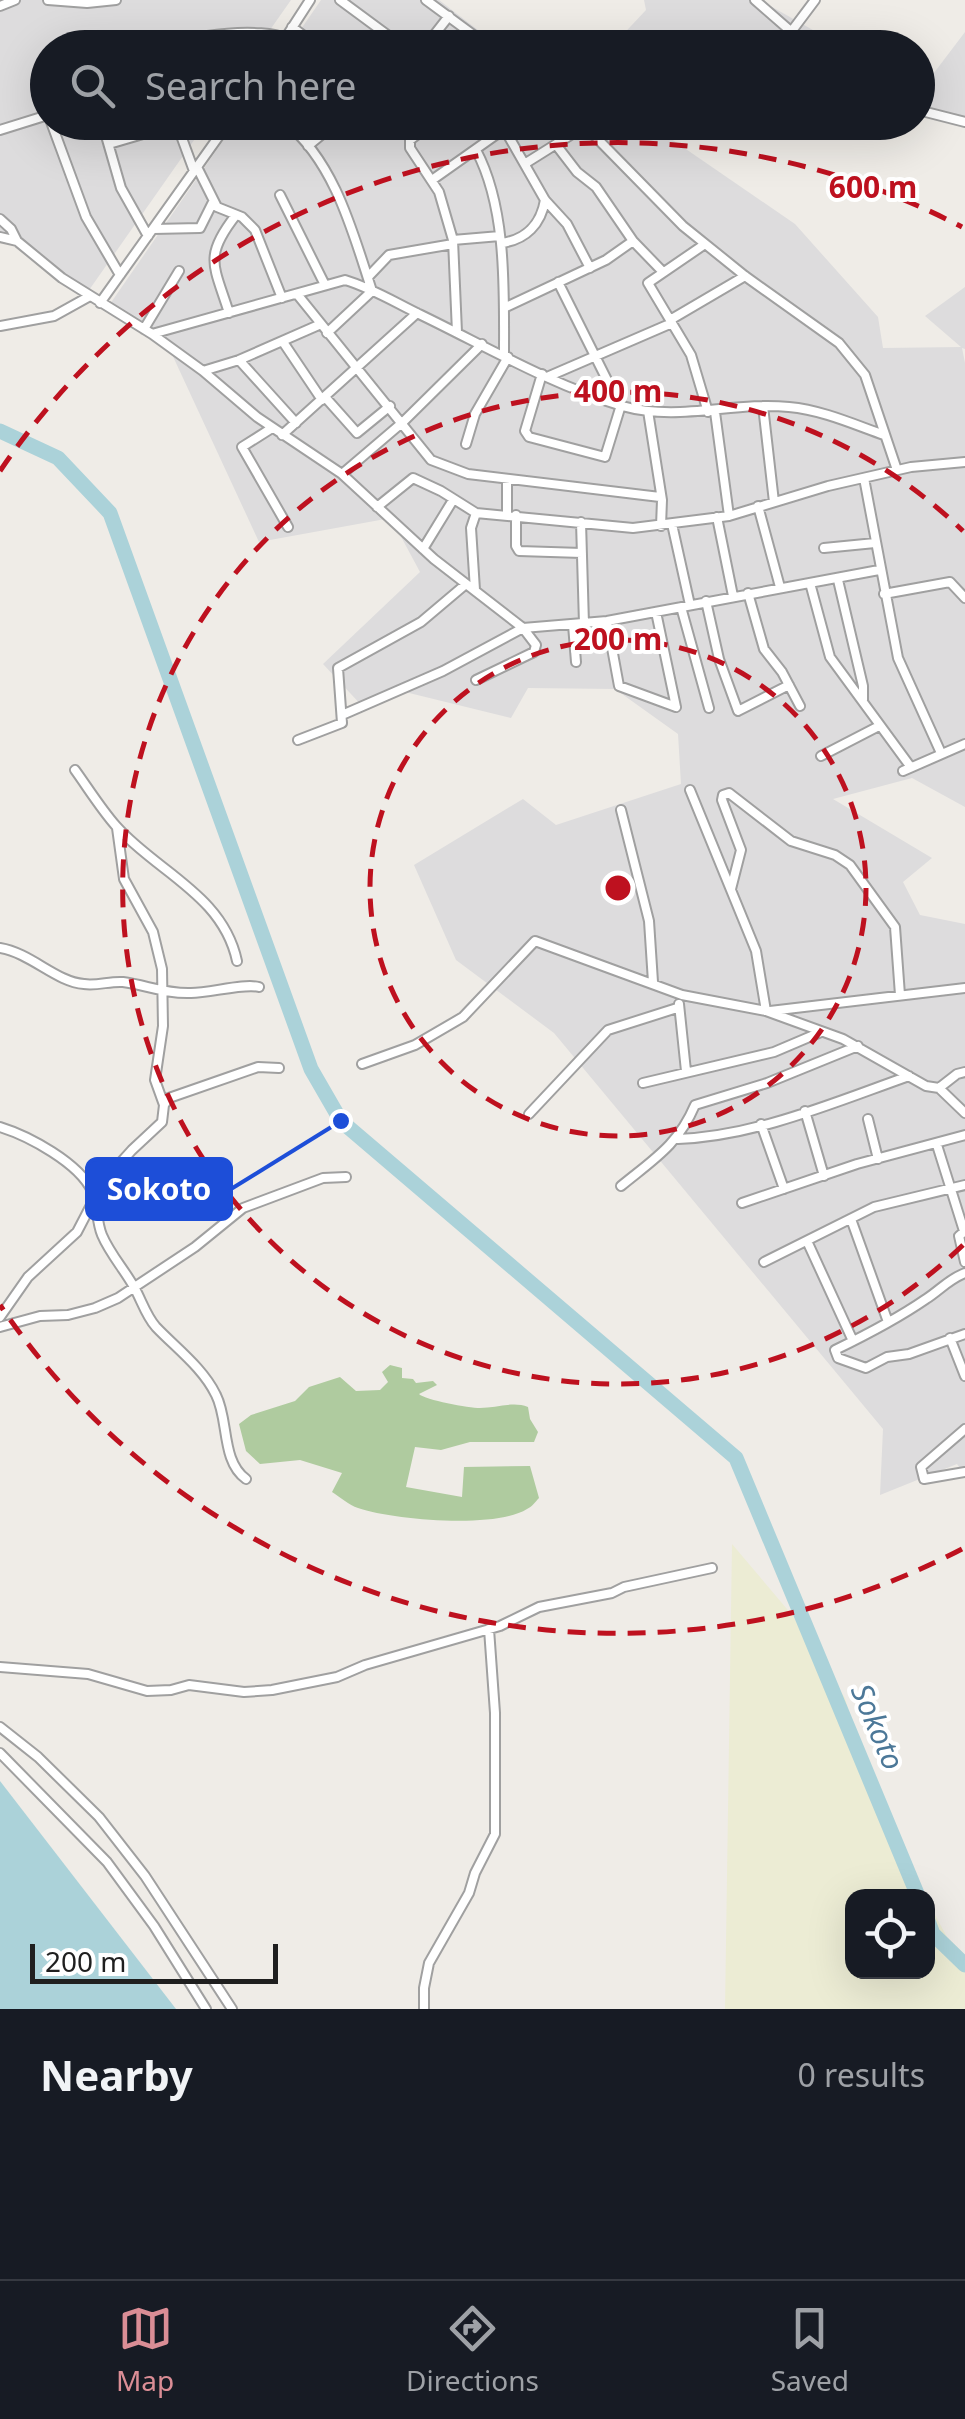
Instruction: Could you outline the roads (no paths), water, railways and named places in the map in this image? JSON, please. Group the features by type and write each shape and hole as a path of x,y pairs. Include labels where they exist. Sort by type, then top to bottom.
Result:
{"street":[{"path":"0,6 15,0"},
{"path":"48,0 116,0"},
{"path":"290,30 310,0"},
{"path":"340,0 380,30"},
{"path":"426,0 467,30"},
{"path":"755,0 789,30"},
{"path":"792,30 814,0"},
{"path":"438,30 449,16"},
{"path":"292,27 296,30"},
{"path":"935,114 965,122"},
{"path":"0,130 30,121"},
{"path":"58,140 86,217 120,275"},
{"path":"107,140 121,188 150,232"},
{"path":"108,144 121,140"},
{"path":"183,140 217,206 255,230 282,298"},
{"path":"100,303 216,140"},
{"path":"302,140 345,209 372,291"},
{"path":"308,146 315,140"},
{"path":"410,140 410,148 432,180 453,242 456,332"},
{"path":"432,180 490,140"},
{"path":"512,140 544,200 567,224 590,268"},
{"path":"526,162 564,140"},
{"path":"599,140 683,226 839,343 865,375 898,470"},
{"path":"557,146 577,172 596,186 633,241 663,272"},
{"path":"466,444 475,414 506,356 501,240 486,169 476,150"},
{"path":"280,195 325,285"},
{"path":"368,278 393,253 453,242 519,240 542,219 544,200"},
{"path":"150,232 200,228 214,202"},
{"path":"229,312 214,256 216,241 236,215"},
{"path":"0,219 11,228 16,241"},
{"path":"0,237 16,241 62,278 148,332 272,428 342,474 423,549 523,628 536,645 534,652 476,680"},
{"path":"504,308 590,268 633,241"},
{"path":"705,244 648,283 691,355 711,412 728,516"},
{"path":"148,332 179,271"},
{"path":"544,376 596,357 671,321 745,276"},
{"path":"148,332 345,280 544,376 618,404 648,411 791,407 824,413 884,435"},
{"path":"544,376 525,431 529,437 605,457 618,404 558,282"},
{"path":"327,333 372,291"},
{"path":"297,294 431,460 468,474 660,496"},
{"path":"0,326 54,316 90,296"},
{"path":"282,435 416,313"},
{"path":"203,371 239,360 320,324"},
{"path":"283,342 324,398 357,433 390,406"},
{"path":"342,474 403,422 482,344"},
{"path":"239,360 296,423"},
{"path":"763,406 774,502"},
{"path":"648,411 661,526"},
{"path":"272,428 242,448 288,527"},
{"path":"377,507 410,478 476,513 633,528 661,526 728,516 898,470 965,462"},
{"path":"864,478 898,658 941,753"},
{"path":"507,480 519,551 582,554"},
{"path":"423,549 453,500"},
{"path":"758,506 780,588"},
{"path":"475,590 471,528 476,513"},
{"path":"717,517 734,596"},
{"path":"581,522 584,624"},
{"path":"672,524 709,708"},
{"path":"824,548 875,543"},
{"path":"342,715 443,670 523,628 607,621 879,570"},
{"path":"838,580 863,700"},
{"path":"884,594 950,582 965,598"},
{"path":"810,583 830,657 863,700 906,769 965,744"},
{"path":"298,740 342,723 338,668 421,622 466,584"},
{"path":"748,593 764,649 800,706"},
{"path":"706,602 719,659 738,711 789,685"},
{"path":"607,621 620,686 676,707 656,612"},
{"path":"573,625 576,662"},
{"path":"821,756 879,726"},
{"path":"75,770 117,828 208,904 231,938 237,961"},
{"path":"690,790 756,952 766,1011"},
{"path":"732,889 742,855 722,800 723,795 730,793 792,840 850,864 895,927 900,994"},
{"path":"621,810 649,921 653,982"},
{"path":"117,828 124,878 153,932 162,969 163,1026 156,1080 164,1105"},
{"path":"362,1064 415,1045 463,1017 535,942 682,995 766,1011 859,1045 926,1086 938,1088 965,1112"},
{"path":"0,948 33,958 86,985 110,981 161,992 192,993 259,987"},
{"path":"766,1011 965,988"},
{"path":"682,995 677,1008 686,1071"},
{"path":"529,1114 608,1030 677,1008"},
{"path":"643,1083 774,1052 822,1032"},
{"path":"621,1186 678,1138 695,1106 767,1083 859,1045"},
{"path":"0,1317 28,1277 77,1232 94,1197 132,1150 162,1122 168,1098 258,1067 280,1068"},
{"path":"938,1088 965,1072"},
{"path":"678,1138 718,1136 908,1076"},
{"path":"806,1111 824,1176"},
{"path":"868,1118 878,1160"},
{"path":"761,1124 784,1189"},
{"path":"0,1128 17,1132 56,1153 92,1188 103,1238 156,1328 183,1351 216,1394 234,1461 246,1479"},
{"path":"742,1203 965,1135"},
{"path":"937,1144 964,1231 959,1236 965,1262"},
{"path":"0,1328 40,1316 95,1308 135,1288 243,1208 323,1178 346,1177"},
{"path":"764,1262 874,1207 965,1185"},
{"path":"851,1219 888,1322"},
{"path":"806,1241 853,1341"},
{"path":"965,1272 888,1322 834,1350 836,1356 866,1368 887,1357 909,1354 965,1334"},
{"path":"950,1338 965,1376"},
{"path":"965,1428 921,1472 924,1479 965,1472"},
{"path":"0,1667 88,1674 147,1691 189,1684 244,1692 272,1690 336,1677 489,1629 539,1607 712,1568"},
{"path":"424,2009 429,1963 469,1893 470,1883 495,1834 494,1696 489,1629"},
{"path":"0,1727 38,1757 99,1817 145,1876 232,2009"},
{"path":"0,1754 107,1862 154,1926 206,2009"}],"water":[{"path":"0,1781 176,2009 0,2009"}],"waterway":[{"name":"Sokoto","path":"0,431 58,458 110,513 311,1069 341,1121 736,1458 915,1889"},
{"name":"Sokoto","path":"935,1936 965,1965"}],"place":[{"name":"Sokoto","path":"341,1121"}]}
